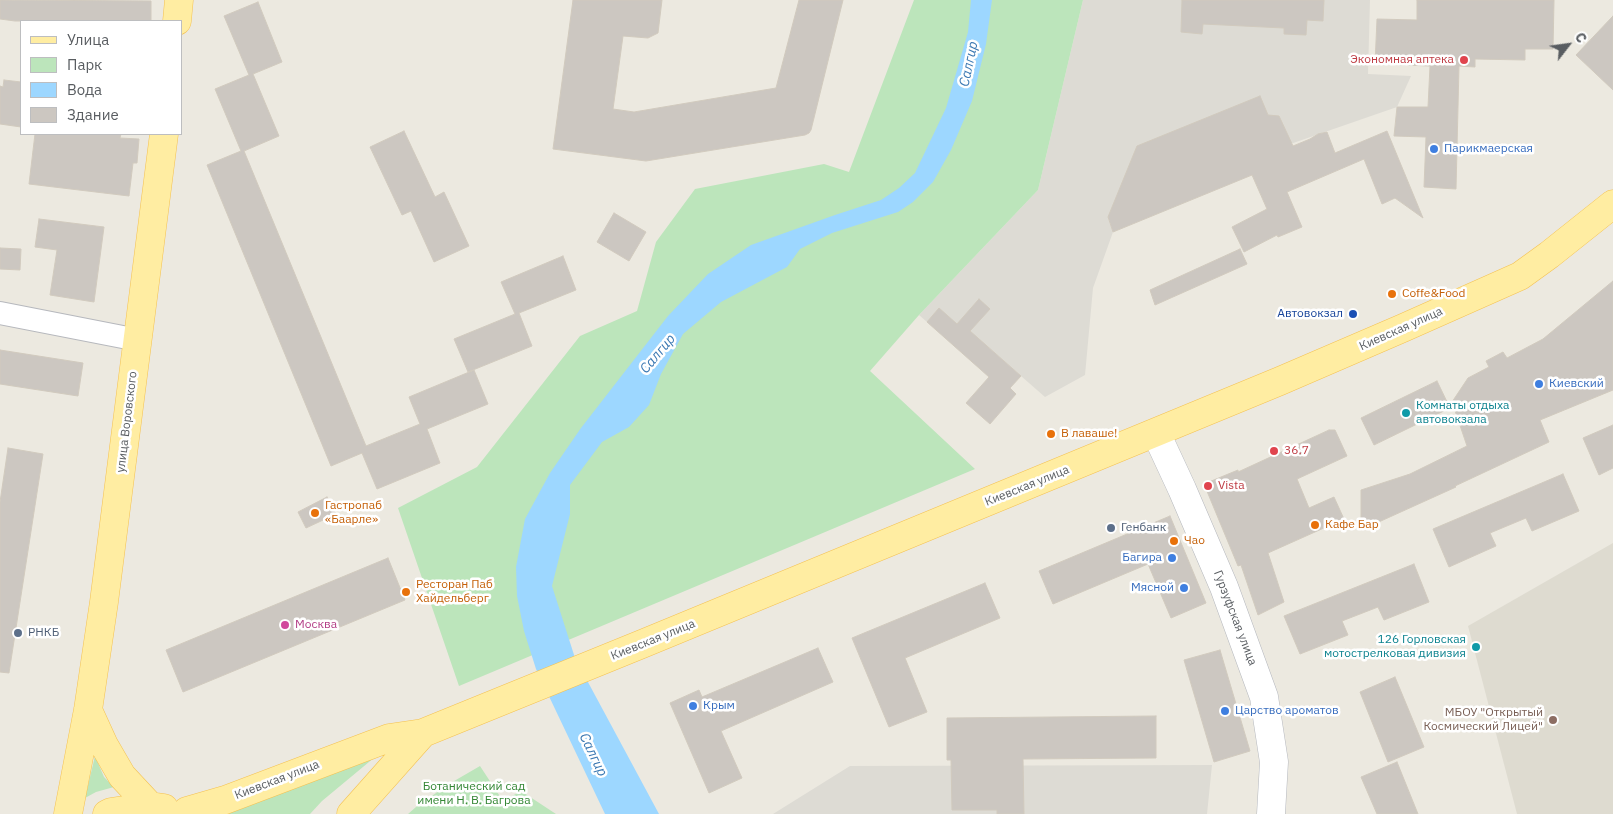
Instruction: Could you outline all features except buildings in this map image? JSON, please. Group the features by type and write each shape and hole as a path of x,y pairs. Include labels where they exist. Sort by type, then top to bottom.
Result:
{"main road":[{"path":"177,20 179,0"},
{"name":"улица Воровского","path":"68,814 88,710 104,602 164,135"},
{"name":"Киевская улица","path":"189,812 389,738 423,733 1156,433 1395,332 1520,276 1613,204"},
{"name":"Гурзуфская улица","path":"1156,433 1224,587 1264,697 1274,762 1272,814"},
{"path":"88,710 104,745 122,776 150,806"},
{"name":"Киевская улица","path":"351,814 423,733"},
{"path":"107,814 150,806 189,812"}],"street":[{"path":"0,313 138,340"}],"shaded area":[{"path":"1083,0 1370,0 1368,74 1411,76 1397,107 1273,150 1108,218 1113,232 1093,288 1085,375 1045,397 989,348 975,364 919,315 1038,190"},
{"name":"МБОУ \"Открытый Космический Лицей\"","path":"1613,543 1613,814 1517,814 1468,626"},
{"path":"1212,765 1207,814 773,814 850,766"}],"green space":[{"path":"914,0 1083,0 1038,190 919,315 870,371 975,469 459,686 398,508 477,467 580,336 637,311 656,242 695,189 824,164 849,172"},
{"path":"95,756 104,777 114,787 96,792 85,798"},
{"path":"375,757 322,801 310,814 225,814"},
{"name":"Ботанический сад имени Н. В. Багрова","path":"480,766 503,801 521,791 556,814 408,814 449,784"}],"water":[{"name":"Салгир","path":"971,0 992,0 986,44 972,101 951,150 933,182 913,202 898,212 832,233 800,249 787,267 721,302 683,334 661,374 649,405 629,427 602,442 570,485 570,514 552,586 575,658 659,814 605,814 536,669 524,631 517,596 516,567 525,519 550,473 581,428 668,316 708,274 751,245 881,200 899,188 915,173 946,108 968,32"}],"place":[{"name":"Экономная аптека","path":"1464,60"},
{"name":"Парикмаерская","path":"1434,149"},
{"name":"Coffe&Food","path":"1392,294"},
{"name":"Автовокзал","path":"1353,314"},
{"name":"Киевский","path":"1539,384"},
{"name":"Комнаты отдыха автовокзала","path":"1406,413"},
{"name":"В лаваше!","path":"1051,434"},
{"name":"36.7","path":"1274,451"},
{"name":"Vista","path":"1208,486"},
{"name":"Гастропаб «Баарле»","path":"315,513"},
{"name":"Кафе Бар","path":"1315,525"},
{"name":"Генбанк","path":"1111,528"},
{"name":"Чао","path":"1174,541"},
{"name":"Багира","path":"1172,558"},
{"name":"Мясной","path":"1184,588"},
{"name":"Ресторан Паб Хайдельберг","path":"406,592"},
{"name":"Москва","path":"285,625"},
{"name":"РНКБ","path":"18,633"},
{"name":"126 Горловская мотострелковая дивизия","path":"1476,647"},
{"name":"Крым","path":"693,706"},
{"name":"Царство ароматов","path":"1225,711"},
{"name":"МБОУ \"Открытый Космический Лицей\"","path":"1553,720"}]}
